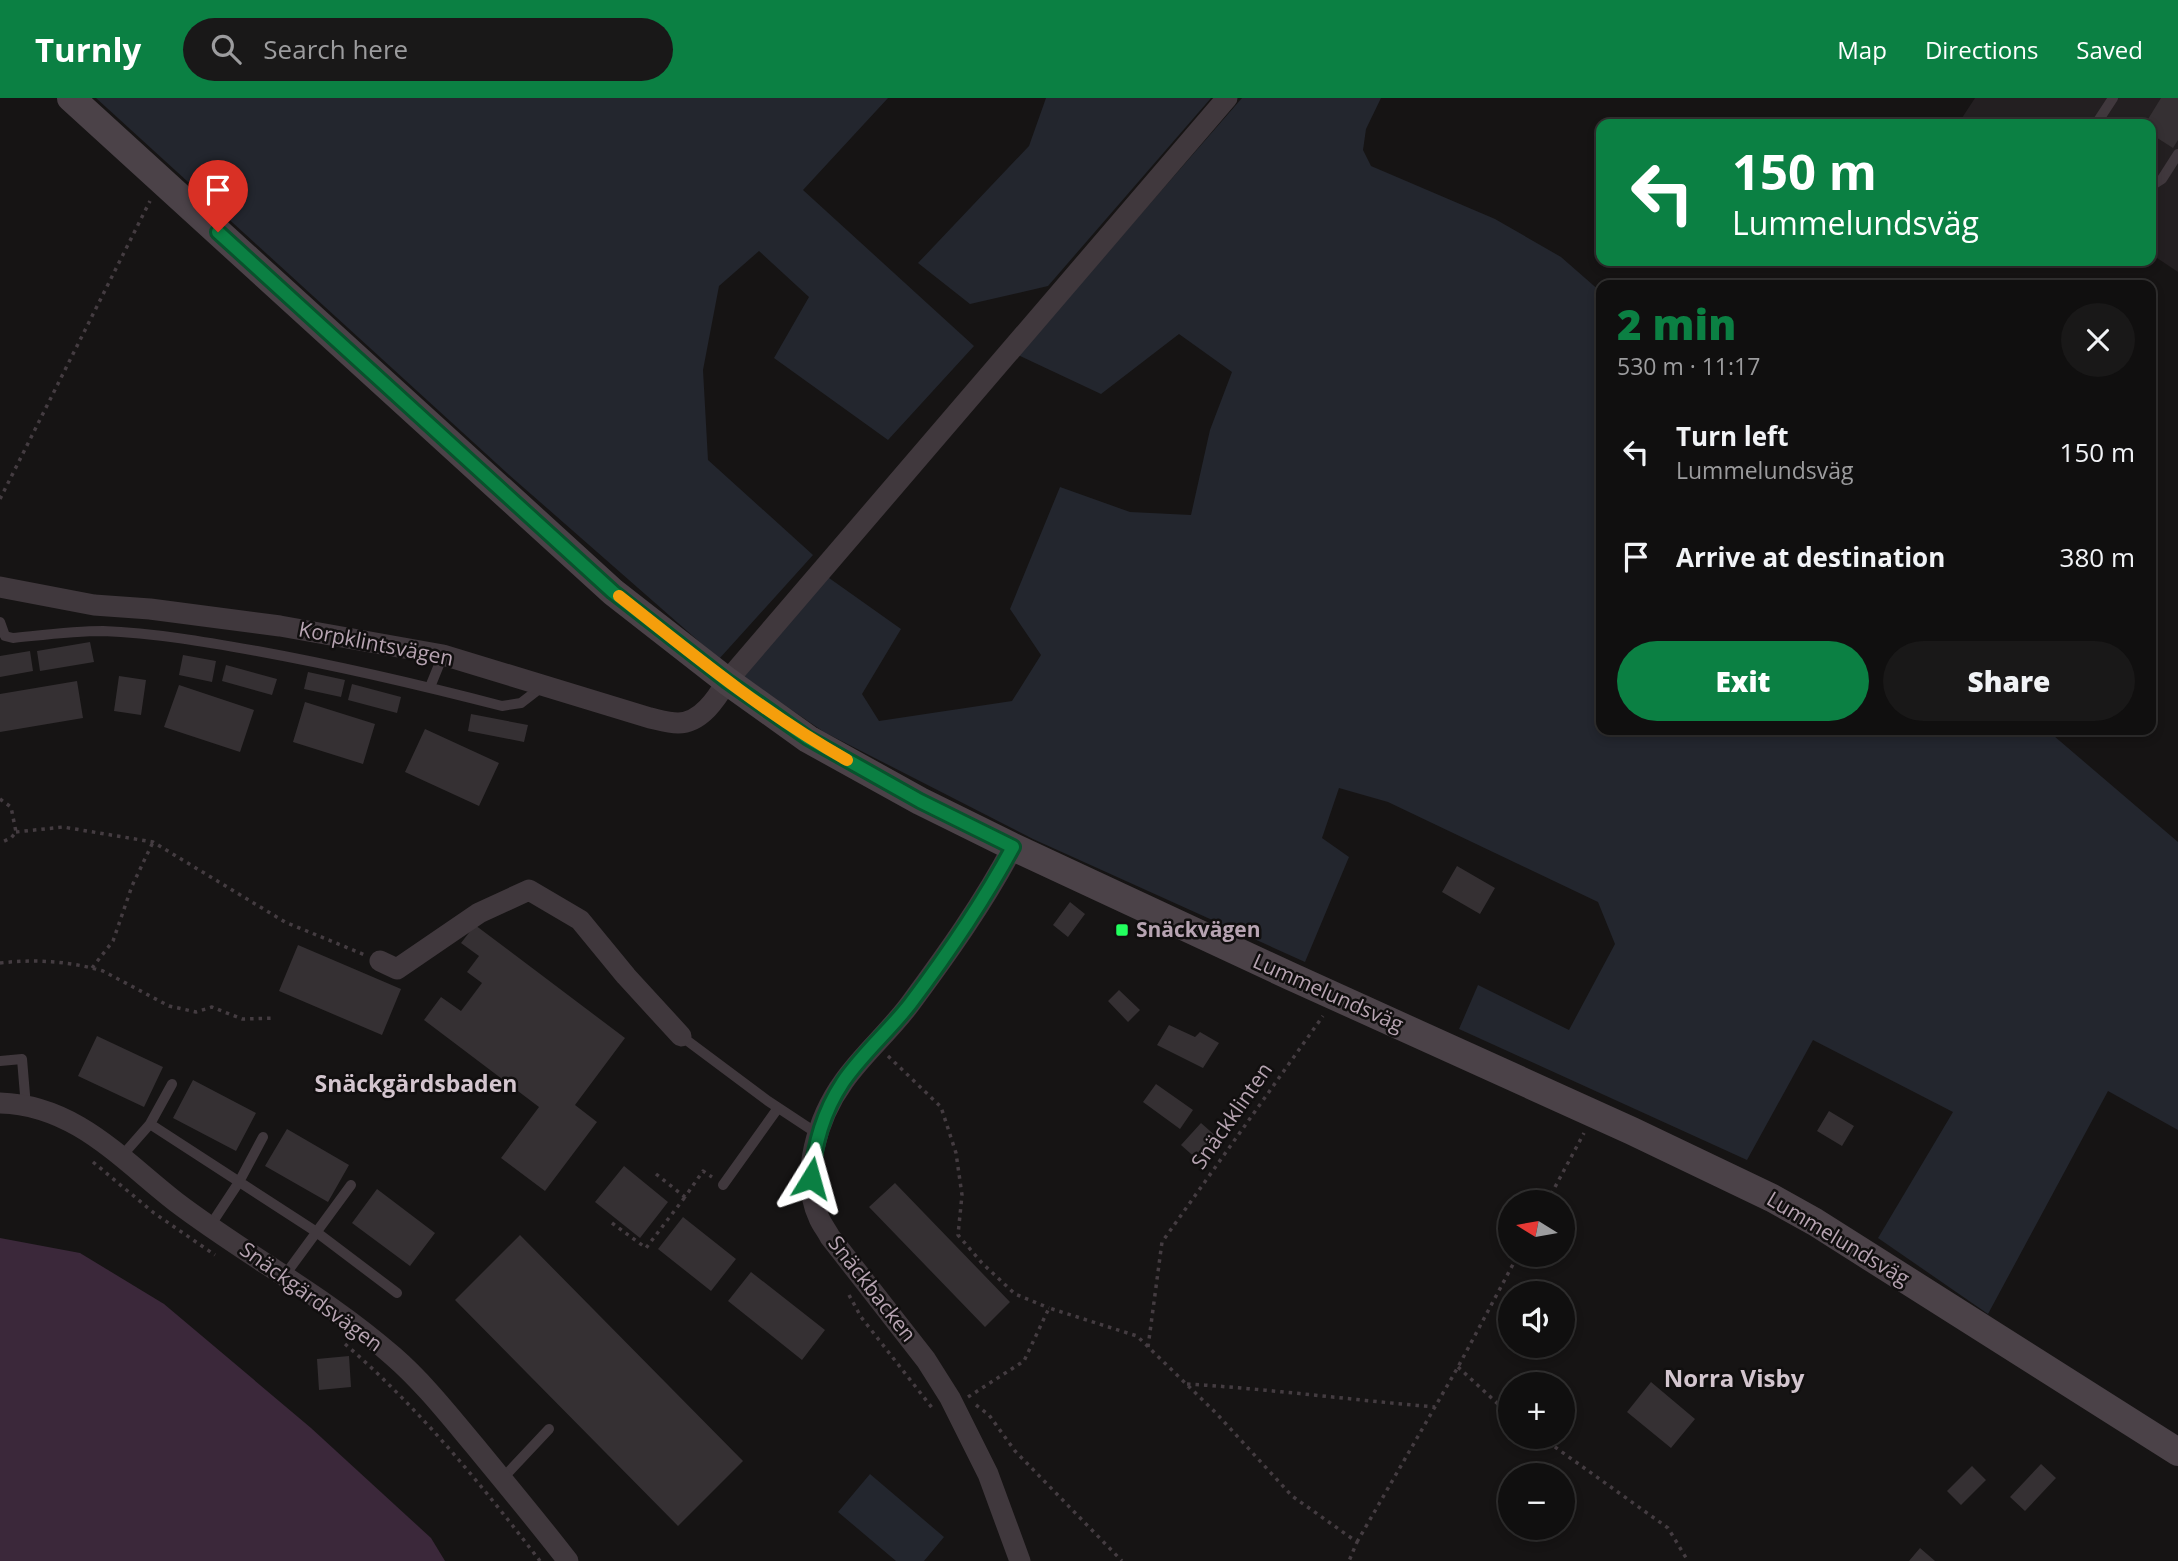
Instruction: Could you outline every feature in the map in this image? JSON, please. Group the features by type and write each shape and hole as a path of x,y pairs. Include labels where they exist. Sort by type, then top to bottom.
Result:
{"main road":[{"name":"Lummelundsväg","path":"71,98 613,592 727,681 808,738 920,801 1013,847 1772,1198 1815,1222 2178,1452"}],"street":[{"name":"Korpklintsvägen","path":"0,587 94,605 150,609 279,626 443,655 650,718 680,723 699,716 1227,98"},
{"name":"Snäckbacken","path":"1013,847 958,937 909,1006 844,1081 828,1108 818,1134 811,1178 818,1218 830,1237 926,1360 950,1398 988,1474 1020,1561"},
{"path":"380,961 397,970 479,913 529,890 580,920 681,1036"},
{"name":"Snäckgärdsvägen","path":"0,1103 63,1117 94,1136 177,1203 337,1311 394,1357 442,1406 569,1561"}],"lane":[{"path":"2099,119 2113,98"},
{"path":"2156,183 2162,179 2178,154"},
{"path":"0,622 5,636 13,638 65,632 160,635 328,664 502,706 522,703 544,685"},
{"path":"430,687 443,655"},
{"path":"681,1036 778,1108 818,1134"},
{"path":"0,1061 22,1059 26,1107"},
{"path":"121,1157 150,1124 172,1084"},
{"path":"723,1185 778,1108"},
{"path":"150,1124 315,1231 397,1293"},
{"path":"210,1226 239,1182 263,1137"},
{"path":"285,1275 351,1185"},
{"path":"502,1479 549,1429"}],"path":[{"path":"0,499 161,180"},
{"path":"0,799 11,807 16,832"},
{"path":"0,843 11,838 16,832 63,827 153,842 285,922 380,961"},
{"path":"92,968 113,940 132,886 153,842"},
{"path":"0,963 26,960 92,968 103,971 169,1006 196,1012 212,1007 242,1019 275,1018"},
{"name":"Snäckklinten","path":"1149,1347 1162,1242 1328,1008"},
{"path":"876,1044 941,1107 956,1153 962,1195 958,1235 982,1263 1015,1294 1049,1308 1137,1336 1187,1384 1292,1496 1357,1542"},
{"path":"1552,1190 1587,1126"},
{"path":"90,1159 154,1213 223,1261"},
{"path":"612,1223 646,1248 703,1171 723,1185"},
{"path":"656,1174 685,1197"},
{"path":"1349,1561 1357,1542 1458,1367 1512,1267"},
{"path":"1049,1308 1024,1361 966,1399 989,1415 1015,1451 1122,1561"},
{"path":"342,1342 377,1372 432,1428 540,1561"},
{"path":"1458,1367 1498,1404"},
{"path":"1187,1384 1275,1389 1340,1399 1435,1407"},
{"path":"1558,1449 1668,1528 1688,1561"}],"shaded area":[{"path":"96,98 888,98 803,190 974,346 888,440 774,358 809,297 759,251 719,286 703,370 708,460 813,555 719,659 507,473"},
{"path":"1046,98 1211,98 1048,286 970,304 918,263 1029,146"},
{"path":"1242,98 1381,98 1366,129 1363,150 1371,166 1495,219 1561,257 1596,288 1596,735 2053,735 2178,842 2178,1130 2108,1091 1988,1314 1878,1238 1953,1112 1813,1040 1747,1160 1459,1029 1478,985 1569,1030 1615,944 1598,902 1388,802 1339,788 1322,838 1349,857 1305,962 1033,839 824,732 736,672 822,573 901,629 862,694 879,721 1012,701 1041,655 1010,609 1060,487 1130,512 1191,515 1210,430 1232,372 1179,334 1101,394 1018,355"},
{"path":"1975,98 2178,98 2178,272 2156,257 2156,119 1961,119"},
{"path":"0,1238 80,1253 164,1304 311,1428 431,1538 445,1561 0,1561"},
{"path":"870,1474 944,1537 924,1561 896,1561 838,1512"}],"building":[{"path":"2161,98 2178,98 2178,140 2173,148 2156,137 2156,119 2148,119"},
{"path":"90,642 94,662 40,671 37,651"},
{"path":"30,651 33,671 0,677 0,656"},
{"path":"183,655 216,661 212,682 179,675"},
{"path":"226,665 277,679 272,695 222,681"},
{"path":"308,672 345,680 341,697 304,689"},
{"path":"119,676 146,680 141,715 114,711"},
{"path":"77,681 83,718 0,732 0,694"},
{"path":"352,684 401,697 397,713 348,700"},
{"path":"179,685 254,710 240,752 164,727"},
{"path":"305,702 375,724 363,764 293,742"},
{"path":"471,714 528,725 524,742 468,731"},
{"path":"425,729 499,763 479,806 405,772"},
{"path":"1457,866 1495,888 1480,914 1442,892"},
{"path":"1070,902 1085,914 1068,937 1053,925"},
{"path":"475,925 625,1038 575,1105 597,1122 545,1191 501,1158 539,1107 424,1020 441,997 461,1011 482,983 467,972 479,956 461,943"},
{"path":"298,945 401,989 382,1035 279,991"},
{"path":"1119,990 1140,1010 1128,1022 1108,1001"},
{"path":"1169,1025 1195,1037 1200,1032 1219,1043 1203,1068 1157,1045"},
{"path":"97,1036 163,1067 144,1107 78,1076"},
{"path":"193,1080 256,1113 236,1151 173,1118"},
{"path":"1156,1084 1193,1110 1180,1129 1143,1102"},
{"path":"1829,1111 1854,1126 1842,1146 1817,1131"},
{"path":"1201,1123 1218,1138 1199,1161 1181,1145"},
{"path":"287,1129 349,1165 328,1202 265,1166"},
{"path":"624,1166 668,1202 640,1238 595,1202"},
{"path":"895,1183 1010,1302 985,1327 869,1207"},
{"path":"377,1189 435,1233 410,1266 352,1223"},
{"path":"683,1217 736,1259 711,1291 658,1249"},
{"path":"520,1235 743,1461 678,1526 455,1300"},
{"path":"751,1272 825,1330 802,1360 728,1301"},
{"path":"349,1356 351,1387 319,1390 317,1359"},
{"path":"1651,1382 1695,1419 1671,1448 1627,1412"},
{"path":"2041,1464 2056,1478 2025,1511 2010,1497"},
{"path":"1972,1466 1986,1480 1961,1505 1947,1491"},
{"path":"1920,1548 1935,1561 1909,1561"}],"slow traffic":[{"path":"619,596 727,681 808,738 847,760"}],"place":[{"name":"Snäckvägen","path":"1122,930"}],"district":[{"name":"Snäckgärdsbaden","path":"416,1084"},
{"name":"Norra Visby","path":"1734,1379"}],"route":[{"path":"218,232 613,592 727,681 808,738 920,801 1013,847 958,937 909,1006 844,1081 828,1108 818,1134 811,1178"}]}
